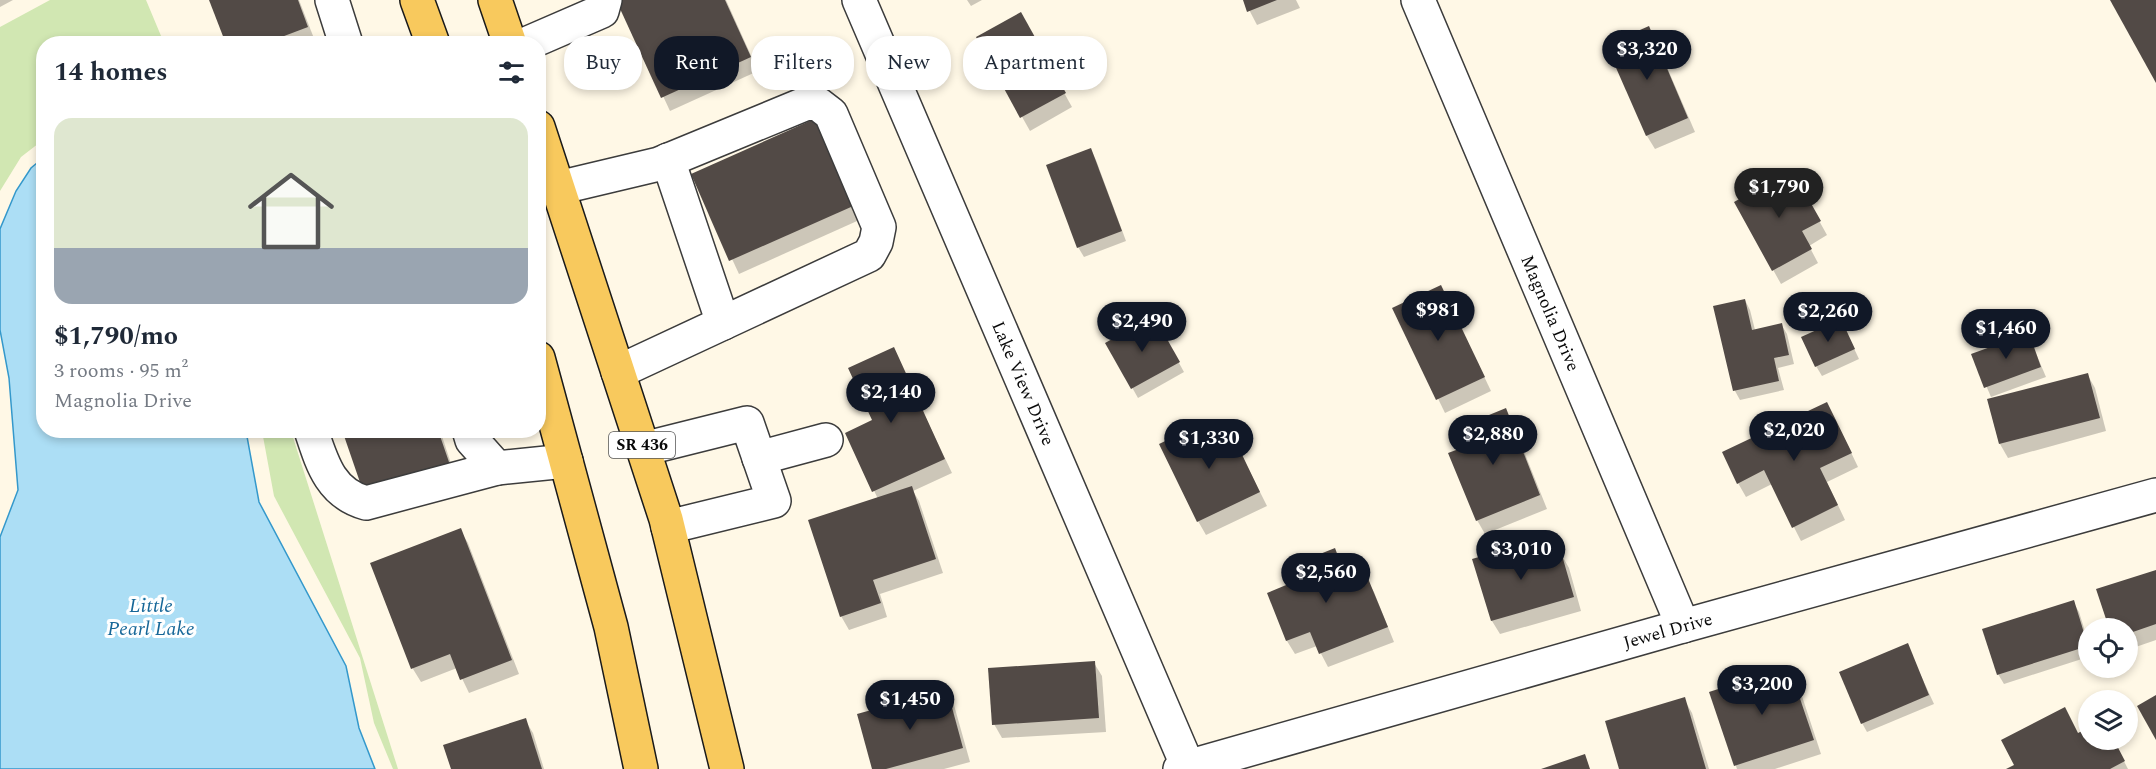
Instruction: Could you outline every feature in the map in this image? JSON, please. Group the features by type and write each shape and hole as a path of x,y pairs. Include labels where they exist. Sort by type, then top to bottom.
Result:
{"main road":[{"path":"417,0 430,36"},
{"path":"495,0 507,36"},
{"name":"SR 436","path":"546,151 668,527 727,769"},
{"path":"546,387 611,627 641,769"}],"street":[{"path":"332,0 343,36"},
{"path":"544,36 602,10 605,0"},
{"name":"Lake View Drive","path":"859,0 1184,768"},
{"name":"Magnolia Drive","path":"1418,0 1683,626"},
{"path":"558,188 668,160 807,103 818,104 831,114 879,227 876,242 869,255 618,372"},
{"path":"668,160 723,323"},
{"path":"643,449 747,423 774,501 668,527"},
{"path":"314,438 321,461 335,484 350,498 366,503 497,468 566,461"},
{"path":"471,438 497,468"},
{"path":"759,458 826,440"},
{"name":"Jewel Drive","path":"1184,768 2156,495"}],"green space":[{"path":"50,0 146,0 161,36 36,36 36,145 21,157 0,191 0,27"},
{"path":"263,438 293,438 398,769 393,769 374,723 360,658 274,496"}],"water":[{"name":"Little Pearl Lake","path":"36,164 36,438 247,438 259,502 346,666 359,728 375,769 0,769 0,537 18,490 9,378 0,330 0,229 16,191"}],"building":[{"path":"209,0 298,0 308,27 284,36 223,36"},
{"path":"616,0 725,0 751,57 739,62 739,36 654,36 654,83 642,57 642,36 633,36"},
{"path":"1243,0 1277,0 1247,12"},
{"path":"2110,0 2156,0 2156,83"},
{"path":"1021,12 1034,36 978,36"},
{"path":"1649,26 1688,118 1646,136 1606,45"},
{"path":"657,90 679,90 661,98"},
{"path":"1005,90 1064,90 1066,93 1020,118"},
{"path":"821,116 860,203 729,261 691,174"},
{"path":"1091,148 1122,231 1077,248 1046,165"},
{"path":"1792,170 1821,221 1802,231 1812,249 1772,271 1734,202"},
{"path":"1441,285 1485,377 1436,400 1392,308"},
{"path":"1745,299 1752,330 1782,323 1789,355 1774,358 1779,381 1733,391 1713,306"},
{"path":"1154,316 1180,362 1131,389 1105,343"},
{"path":"1841,319 1855,349 1815,367 1801,337"},
{"path":"2029,333 2041,367 1984,388 1971,354"},
{"path":"894,347 945,459 872,492 845,433 872,420 848,368"},
{"path":"2088,373 2100,418 1999,444 1987,399"},
{"path":"1827,402 1852,453 1820,468 1838,505 1792,528 1764,470 1737,484 1722,452"},
{"path":"1506,408 1540,495 1476,521 1448,453 1467,446 1460,427"},
{"path":"1212,419 1223,444 1234,438 1260,492 1197,522 1159,444"},
{"path":"345,438 441,438 450,465 364,494"},
{"path":"912,486 936,559 873,580 881,603 840,617 808,520"},
{"path":"461,528 512,660 460,680 450,654 411,669 370,563"},
{"path":"1527,543 1533,561 1561,552 1574,597 1491,621 1472,559"},
{"path":"1335,548 1348,583 1367,576 1388,627 1319,654 1310,632 1286,641 1267,593 1291,583 1285,568"},
{"path":"2156,570 2156,624 2138,630 2138,618 2106,618 2096,589"},
{"path":"2074,600 2079,618 2078,649 1997,675 1982,629"},
{"path":"1908,643 1929,695 1861,724 1839,672"},
{"path":"1095,661 1099,718 992,725 988,668"},
{"path":"1789,666 1814,740 1734,766 1709,692"},
{"path":"947,689 963,748 886,769 872,769 857,714"},
{"path":"2156,695 2156,740 2138,708 2138,705"},
{"path":"1685,697 1706,769 1619,769 1605,721"},
{"path":"2065,707 2078,733 2078,750 2119,750 2125,761 2110,769 2006,769 2014,765 2001,740"},
{"path":"526,718 542,769 451,769 443,745"},
{"path":"1585,754 1590,769 1541,769"}]}
